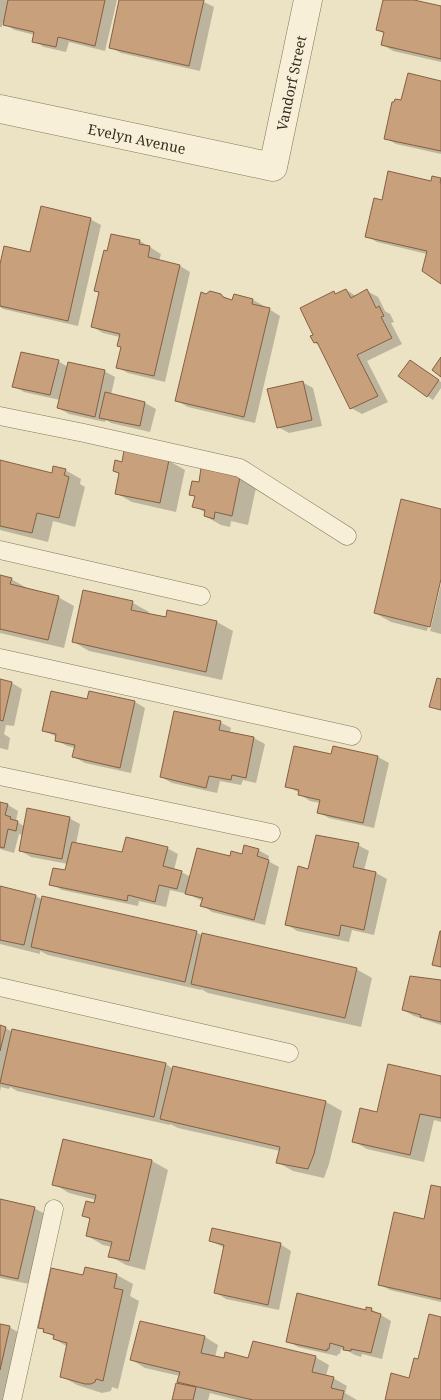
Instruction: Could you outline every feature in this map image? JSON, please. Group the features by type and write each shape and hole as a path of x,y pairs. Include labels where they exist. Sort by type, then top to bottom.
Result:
{"street":[{"name":"Vandorf Street","path":"274,167 308,0"},
{"name":"Evelyn Avenue","path":"0,109 274,167"}],"lane":[{"path":"0,416 84,432 240,468 347,536"},
{"path":"0,550 201,596"},
{"path":"0,658 352,736"},
{"path":"0,776 271,833"},
{"path":"0,987 289,1053"},
{"path":"12,1400 54,1209"}],"building":[{"path":"8,0 105,0 95,46 58,37 56,47 32,42 34,32 3,25"},
{"path":"119,0 204,0 189,66 109,48"},
{"path":"383,0 414,0 441,6 441,59 381,45 384,32 376,30"},
{"path":"408,73 441,81 441,151 384,139 392,102 395,99 401,100"},
{"path":"388,171 431,181 432,176 441,178 441,284 422,271 427,251 365,237 374,198 382,200"},
{"path":"41,206 91,218 68,321 0,306 0,264 4,246 30,252"},
{"path":"111,234 140,240 139,244 150,246 148,257 180,265 154,376 116,368 121,347 117,346 120,334 91,327 99,292 94,291 104,250 107,251"},
{"path":"346,289 351,298 367,289 376,308 379,306 384,316 381,317 392,338 357,355 378,396 350,409 317,342 314,343 310,336 313,335 300,308 334,291 335,294"},
{"path":"210,291 232,300 234,294 253,299 252,304 270,308 244,417 175,401 201,292 206,294"},
{"path":"21,352 59,360 50,395 12,387"},
{"path":"441,357 441,377 432,370"},
{"path":"410,360 439,380 427,397 398,376"},
{"path":"68,362 105,370 95,417 57,408"},
{"path":"303,381 312,420 277,428 267,389"},
{"path":"105,392 145,402 140,426 99,418"},
{"path":"124,450 169,460 160,503 115,494 119,473 113,471 115,460 122,462"},
{"path":"0,460 52,473 53,466 66,469 64,475 69,477 59,518 37,513 32,533 0,526"},
{"path":"201,468 240,477 232,516 215,512 214,519 204,516 205,510 192,507 195,496 189,495 192,481 199,482"},
{"path":"401,499 441,509 441,579 430,627 374,613"},
{"path":"0,575 12,578 10,584 59,596 48,640 0,629"},
{"path":"83,590 133,601 131,610 166,617 167,610 217,621 206,672 72,642"},
{"path":"437,678 441,679 441,710 429,707"},
{"path":"0,679 12,682 3,721 0,720"},
{"path":"51,691 87,699 89,691 135,701 120,768 72,757 75,745 55,741 56,734 42,731"},
{"path":"174,711 221,721 219,730 254,737 246,778 232,775 231,780 209,776 206,788 160,777"},
{"path":"294,746 331,754 333,746 378,756 363,823 317,813 320,800 298,795 299,790 285,787"},
{"path":"0,802 8,804 5,815 11,817 10,819 18,821 16,831 8,829 4,848 0,847"},
{"path":"27,808 70,817 62,859 19,851"},
{"path":"316,835 359,843 353,867 376,872 364,930 341,925 339,936 285,925 298,866 308,869"},
{"path":"126,837 168,847 163,866 182,871 177,889 159,885 155,902 128,895 127,901 49,885 53,868 65,870 72,842 122,852"},
{"path":"244,845 259,849 257,856 269,860 254,920 200,906 203,898 185,894 197,848 230,856 231,851 242,854"},
{"path":"0,886 36,895 24,945 0,940"},
{"path":"42,896 197,931 185,982 31,947"},
{"path":"441,931 441,967 432,965"},
{"path":"202,933 357,968 345,1018 191,984"},
{"path":"410,976 441,980 441,1022 402,1010"},
{"path":"0,1025 6,1027 0,1051"},
{"path":"12,1029 166,1063 154,1117 0,1083"},
{"path":"388,1064 441,1076 441,1118 420,1114 410,1155 352,1142 360,1108 377,1112"},
{"path":"173,1066 326,1101 314,1154 308,1169 276,1163 280,1147 160,1119"},
{"path":"63,1139 152,1160 129,1261 108,1257 112,1242 86,1236 90,1218 82,1216 86,1201 94,1203 96,1195 52,1185"},
{"path":"431,1185 441,1187 441,1299 378,1285 394,1212 424,1219"},
{"path":"0,1199 35,1207 18,1279 0,1275"},
{"path":"212,1228 281,1243 268,1305 214,1293 224,1245 209,1241"},
{"path":"85,1267 117,1274 114,1288 123,1290 103,1381 96,1379 91,1384 60,1377 67,1343 53,1339 54,1335 43,1332 44,1329 38,1328 51,1268 83,1275"},
{"path":"297,1293 366,1310 366,1307 372,1308 371,1311 381,1314 371,1353 351,1349 351,1351 343,1350 344,1347 330,1343 327,1351 286,1342"},
{"path":"429,1314 441,1317 441,1400 385,1400 391,1373 409,1378 414,1358 418,1359"},
{"path":"140,1321 205,1336 201,1353 224,1358 225,1352 248,1358 253,1341 316,1356 312,1372 334,1377 331,1388 344,1391 342,1400 253,1400 177,1382 180,1372 130,1360"},
{"path":"0,1324 10,1326 0,1370"},
{"path":"176,1383 196,1387 193,1400 172,1400"}]}
